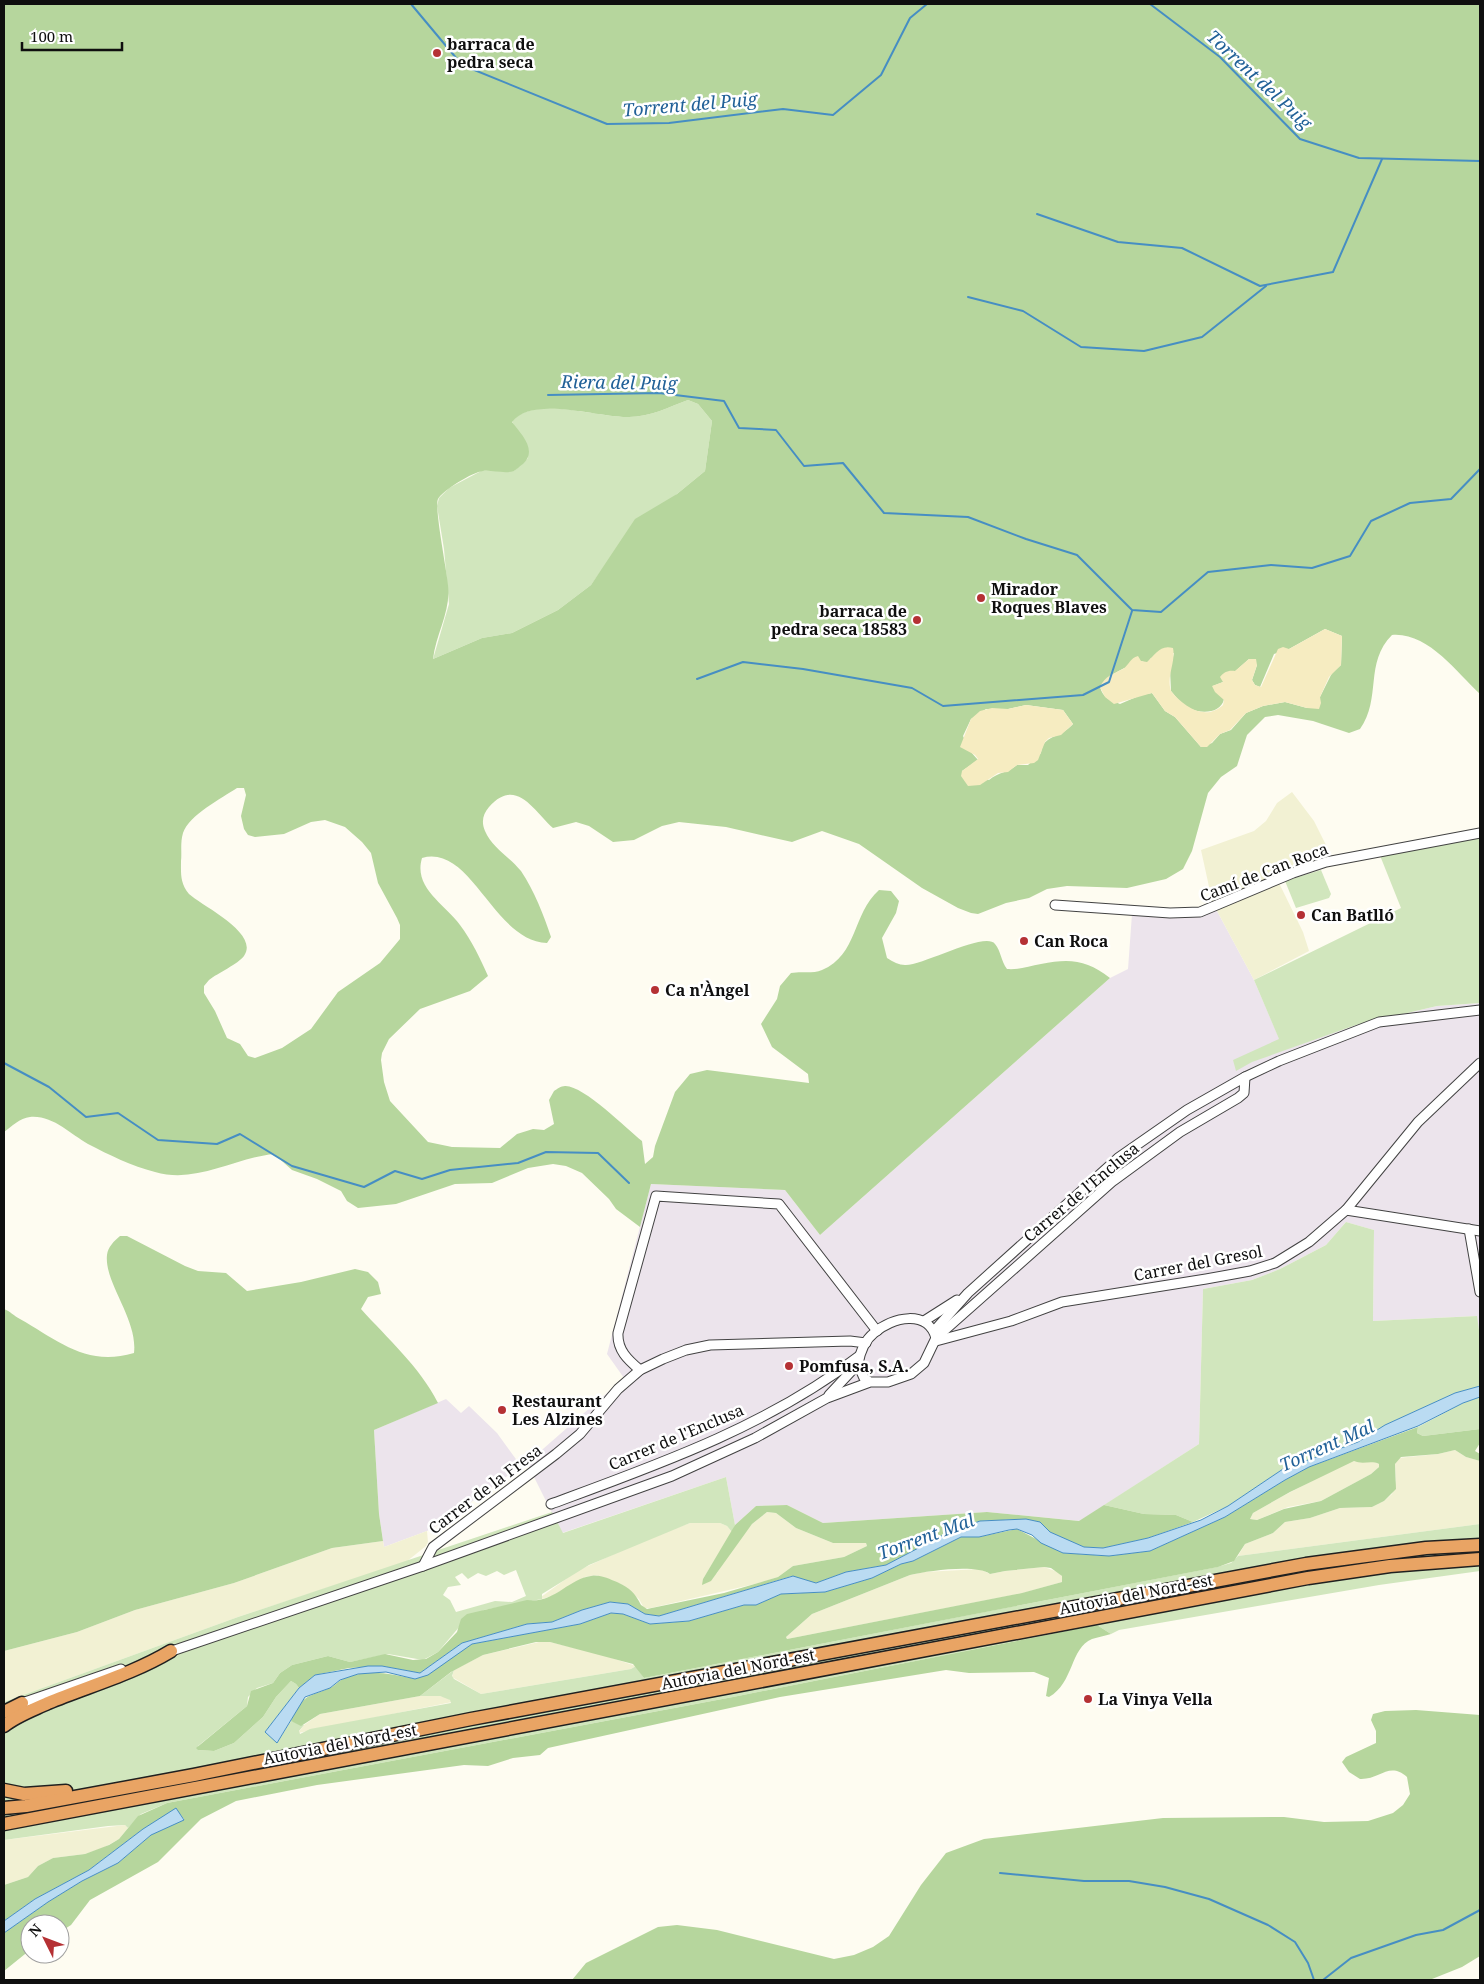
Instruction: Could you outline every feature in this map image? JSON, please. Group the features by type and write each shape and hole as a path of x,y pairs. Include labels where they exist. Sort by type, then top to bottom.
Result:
{"highway":[{"name":"Autovia del Nord-est","path":"4,1808 26,1806 93,1792 194,1775 481,1718 1306,1564 1426,1548 1480,1545"},
{"name":"Autovia del Nord-est","path":"4,1824 1308,1578 1390,1566 1480,1559"},
{"path":"4,1726 28,1712 81,1689 148,1665 171,1652"},
{"path":"4,1711 22,1703"},
{"path":"4,1790 24,1794 79,1790 93,1792"}],"street":[{"name":"Camí de Can Roca","path":"1055,905 1170,913 1200,912 1293,873 1326,862 1480,833"},
{"path":"924,1321 968,1293 1118,1158 1187,1110 1245,1077 1379,1022 1478,1011"},
{"name":"Carrer del Gresol","path":"935,1337 1011,1320 1062,1302 1250,1271 1275,1263 1309,1242 1346,1210 1418,1122 1480,1063"},
{"name":"Carrer de l'Enclusa","path":"935,1337 1113,1181 1180,1132 1244,1093 1245,1077"},
{"path":"640,1370 622,1352 618,1341 618,1333 656,1196 779,1204 876,1331"},
{"path":"1346,1210 1480,1231"},
{"path":"1469,1229 1480,1292"},
{"path":"22,1703 423,1566 672,1476 755,1438 827,1398 870,1382 888,1382 912,1374 924,1363 935,1337 968,1293"},
{"path":"827,1398 858,1360 866,1343 876,1331 906,1319 917,1318 924,1321 935,1337"},
{"name":"Carrer de la Fresa","path":"423,1566 433,1548 580,1434 618,1389 640,1370 686,1350 710,1345 850,1341 866,1343"},
{"path":"858,1360 864,1378 870,1382"},
{"name":"Carrer de l'Enclusa","path":"551,1504 648,1469 717,1440 858,1360"}],"shaded area":[{"path":"1216,909 1254,980 1284,1050 1356,1025 1437,1006 1480,1003 1480,1337 1476,1316 1373,1321 1374,1230 1346,1222 1326,1245 1280,1269 1252,1280 1203,1289 1199,1444 1080,1521 987,1512 823,1523 787,1505 756,1506 735,1525 726,1477 562,1533 527,1463 624,1378 607,1354 651,1184 785,1190 820,1235 1110,978 1128,969 1132,914 1196,917"},
{"path":"446,1399 461,1413 469,1406 497,1433 521,1466 445,1521 427,1531 384,1547 379,1514 374,1430"}],"green space":[{"path":"4,4 1480,4 1480,694 1451,665 1429,647 1418,640 1392,635 1383,646 1378,657 1367,717 1360,729 1349,733 1313,721 1278,715 1265,717 1247,735 1237,766 1221,777 1208,793 1192,851 1183,869 1166,879 1127,888 1067,886 1047,889 1029,898 1006,903 978,914 958,908 922,888 859,844 822,831 792,842 726,827 679,822 662,826 634,840 613,842 589,826 576,822 553,828 524,800 508,795 499,798 489,807 483,818 484,828 488,837 517,866 530,886 551,937 547,943 528,938 512,927 469,878 455,865 440,858 422,858 420,869 426,887 454,917 464,931 476,950 488,976 470,991 420,1009 389,1039 382,1053 381,1060 384,1082 390,1101 428,1142 452,1147 500,1148 517,1134 533,1129 544,1130 554,1124 549,1100 554,1091 565,1086 583,1092 642,1141 645,1164 653,1157 655,1146 675,1092 690,1074 707,1070 809,1083 808,1074 772,1047 761,1024 777,999 780,986 791,973 822,970 834,963 842,955 870,900 879,890 891,891 899,901 896,913 882,938 887,958 896,963 914,964 967,945 989,941 997,947 1007,969 1070,961 1094,967 1110,978 820,1235 785,1190 651,1184 640,1227 616,1209 609,1199 582,1173 566,1166 553,1164 528,1168 492,1183 455,1184 396,1204 358,1208 347,1201 341,1191 317,1179 292,1170 274,1154 259,1156 201,1173 171,1175 146,1170 112,1156 46,1119 38,1117 26,1118 4,1132","holes":["688,400 698,404 712,421 705,471 677,494 635,519 591,585 558,610 512,633 482,638 433,659 448,595 437,504 441,495 459,482 478,472 510,472 523,464 529,453 528,448 523,437 512,422 522,414 535,410 550,409 637,417","1325,629 1342,636 1341,665 1332,673 1320,697 1307,708 1285,702 1263,706 1246,713 1231,730 1220,734 1212,743 1201,747 1175,717 1165,711 1152,693 1141,695 1120,704 1105,696 1100,687 1114,674 1124,668 1141,661 1147,663 1151,658 1174,653 1170,669 1171,691 1186,707 1204,712 1215,710 1219,708 1224,699 1213,686 1223,682 1249,659 1257,665 1252,680 1255,685 1260,687 1274,654 1289,649","1026,705 1063,710 1073,724 1068,729 1049,739 1042,747 1041,753 1028,765 1017,765 989,780 962,771 978,760 970,751 963,736 971,719 986,709 1008,709","237,788 244,788 246,795 241,816 244,829 248,835 255,837 284,834 311,822 325,820 345,827 371,853 378,883 400,925 400,939 380,963 338,992 311,1029 282,1048 255,1058 248,1056 240,1044 227,1038 215,1011 204,993 204,986 209,980 244,956 247,947 244,938 237,929 189,894 184,886 181,874 182,840 186,826 199,813"]},
{"path":"688,400 698,404 712,421 705,471 677,494 613,554 591,585 558,610 512,633 482,638 433,659 449,604 444,549 437,506 439,498 449,488 481,471 514,471 528,458 512,421 522,413 551,409 637,417"},
{"path":"1292,792 1314,821 1327,847 1322,862 1213,905 1201,850 1254,831 1266,821 1277,803"},
{"path":"1480,836 1480,1003 1437,1006 1356,1025 1252,1062 1236,1071 1233,1060 1279,1039 1254,980 1401,908 1379,853"},
{"path":"1321,870 1331,894 1329,898 1296,908 1285,881"},
{"path":"1279,883 1303,932 1309,951 1254,980 1216,909"},
{"path":"1346,1222 1374,1230 1373,1321 1477,1316 1480,1337 1480,1386 1455,1393 1385,1425 1358,1442 1283,1469 1228,1506 1193,1522 1176,1515 1144,1514 1104,1505 1199,1444 1203,1289 1252,1280 1280,1269 1326,1245"},
{"path":"120,1236 127,1236 198,1271 226,1273 247,1291 301,1282 355,1269 368,1272 378,1282 381,1294 368,1297 361,1309 413,1365 438,1403 374,1430 379,1514 383,1541 332,1548 234,1583 135,1610 77,1632 4,1651 4,1309 74,1350 101,1357 134,1353 131,1327 107,1266 109,1249"},
{"path":"1480,1397 1480,1429 1423,1436 1417,1433 1418,1427 1463,1403"},
{"path":"1418,1427 1417,1433 1423,1436 1480,1429 1480,1443 1475,1451 1480,1454 1480,1461 1466,1457 1455,1450 1438,1454 1401,1457 1395,1464 1396,1489 1384,1501 1372,1507 1340,1508 1310,1518 1285,1522 1273,1533 1245,1544 1234,1561 1218,1567 644,1678 633,1664 550,1642 536,1642 483,1655 451,1672 420,1696 320,1714 301,1726 291,1721 302,1701 306,1698 352,1676 379,1673 415,1679 472,1644 580,1624 611,1613 623,1614 650,1624 689,1621 744,1605 756,1605 781,1594 825,1592 872,1578 901,1564 913,1561 961,1537 979,1537 1017,1529 1063,1553 1109,1556 1150,1551 1225,1517 1309,1467","holes":["1354,1461 1376,1463 1379,1464 1379,1467 1371,1474 1321,1501 1284,1509 1257,1520 1250,1519 1253,1513 1290,1492","1044,1567 1051,1568 1062,1576 1062,1582 1022,1593 787,1639 786,1637 812,1614 910,1575 940,1570 963,1569 974,1569 990,1574"]},
{"path":"1455,1450 1466,1457 1480,1461 1480,1524 1238,1556 1245,1544 1273,1533 1285,1522 1310,1518 1340,1508 1372,1507 1384,1501 1392,1494 1396,1481 1395,1464 1398,1458 1438,1454"},
{"path":"1350,1461 1375,1462 1379,1464 1379,1467 1371,1474 1321,1501 1288,1507 1257,1520 1250,1519 1253,1513"},
{"path":"726,1477 735,1525 732,1532 727,1526 720,1523 690,1523 589,1565 542,1594 542,1599 484,1610 460,1626 438,1652 423,1660 388,1654 350,1662 328,1656 292,1665 280,1673 273,1683 257,1688 248,1697 247,1706 198,1746 198,1750 214,1751 234,1743 263,1717 276,1697 291,1681 299,1688 265,1732 277,1743 291,1721 304,1725 299,1731 300,1734 310,1729 451,1703 450,1700 440,1696 420,1696 454,1670 452,1676 454,1679 481,1694 631,1669 636,1666 644,1678 1217,1567 1231,1563 1238,1556 1480,1524 1480,1571 1379,1585 1119,1630 1111,1634 1097,1625 733,1697 167,1803 141,1814 128,1828 125,1825 108,1826 4,1840 4,1702 238,1617 552,1512 563,1533","holes":["516,1570 526,1596 512,1602 495,1601 456,1612 450,1600 443,1595 448,1587 461,1585 455,1577 462,1573 468,1579 478,1573 486,1576 497,1571 504,1575"]},
{"path":"787,1505 823,1523 987,1512 1079,1521 1104,1505 1144,1514 1176,1515 1193,1522 1148,1538 1103,1548 1084,1547 1050,1532 1039,1522 1026,1519 980,1521 947,1533 886,1565 846,1572 816,1583 792,1576 659,1616 645,1614 628,1604 610,1602 582,1610 552,1622 527,1624 462,1643 420,1673 382,1666 349,1668 315,1675 299,1688 291,1681 276,1697 263,1717 234,1743 214,1751 198,1750 196,1748 247,1706 251,1691 273,1683 280,1673 292,1665 328,1656 350,1662 385,1654 413,1660 426,1659 438,1652 457,1632 461,1619 467,1614 527,1600 545,1598 583,1578 591,1576 604,1577 625,1586 632,1591 641,1605 647,1609 724,1593 778,1577 793,1566 844,1557 867,1546 866,1543 833,1543 796,1528 776,1513 767,1512 752,1524 711,1581 702,1585 703,1579 735,1525 756,1506"},
{"path":"767,1512 776,1513 796,1528 833,1543 860,1542 866,1543 867,1546 844,1557 793,1566 778,1577 759,1583 651,1608 644,1608 639,1599 621,1584 596,1575 585,1577 552,1596 542,1599 541,1597 577,1571 645,1540 690,1523 720,1523 727,1526 732,1532 703,1579 717,1573 728,1554 752,1524"},
{"path":"427,1531 428,1542 426,1546 406,1562 238,1617 4,1702 4,1651 77,1632 135,1610 234,1583 332,1548 383,1541 384,1547"},
{"path":"1044,1567 1058,1572 1062,1576 1062,1582 1023,1593 787,1639 786,1637 812,1614 910,1575 924,1572 980,1569 990,1574"},
{"path":"1097,1625 1111,1634 1092,1639 1085,1644 1075,1658 1063,1683 1049,1697 1046,1696 1049,1678 1034,1672 969,1673 946,1670 780,1697 548,1748 540,1755 513,1758 488,1766 464,1765 317,1785 236,1801 201,1819 158,1862 90,1900 70,1926 70,1914 31,1914 82,1881 118,1863 151,1835 184,1819 176,1809 143,1829 89,1870 35,1899 4,1921 4,1885 28,1877 38,1866 53,1858 85,1854 109,1845 119,1839 138,1816 167,1803 733,1697"},
{"path":"539,1642 550,1642 603,1655 636,1666 631,1669 481,1694 452,1677 454,1670 483,1655"},
{"path":"420,1696 440,1696 448,1698 452,1702 298,1733 304,1725 320,1714"},
{"path":"1416,1710 1480,1715 1480,1956 1462,1967 1432,1979 572,1980 586,1963 658,1927 677,1925 717,1930 834,1959 854,1955 873,1947 889,1936 921,1885 946,1853 984,1839 1163,1818 1284,1817 1324,1822 1368,1821 1393,1813 1403,1805 1410,1794 1407,1777 1395,1771 1389,1771 1367,1779 1360,1779 1349,1772 1342,1762 1346,1757 1376,1743 1376,1731 1371,1720 1373,1714 1385,1711"},
{"path":"125,1825 128,1828 119,1839 103,1848 85,1854 53,1858 38,1866 28,1877 4,1885 4,1840"},
{"path":"20,1922 20,1958 4,1971 4,1933"}],"sand":[{"path":"1325,629 1342,636 1341,665 1329,677 1320,697 1319,709 1285,702 1263,706 1246,713 1230,730 1220,734 1207,747 1201,747 1175,717 1165,711 1152,693 1114,704 1105,697 1100,687 1107,678 1127,666 1135,657 1138,656 1141,661 1147,662 1161,649 1173,648 1170,680 1171,691 1188,707 1202,712 1209,712 1223,705 1224,700 1215,692 1212,686 1223,682 1220,677 1225,673 1235,671 1249,659 1256,659 1257,665 1252,680 1255,685 1261,687 1278,649 1283,647 1289,649"},
{"path":"1026,705 1063,710 1073,724 1061,735 1049,738 1045,742 1038,760 1034,763 1017,765 1008,772 998,773 980,785 968,786 961,776 962,771 978,759 975,755 960,747 971,719 980,711 992,708 1008,709"}],"water":[{"path":"1480,1386 1480,1397 1463,1403 1418,1426 1309,1467 1225,1517 1150,1551 1109,1556 1063,1553 1041,1543 1032,1535 1017,1529 979,1537 961,1537 913,1561 901,1564 872,1578 825,1592 781,1594 756,1605 744,1605 689,1621 650,1624 623,1614 611,1613 580,1624 472,1644 428,1675 415,1679 386,1672 358,1674 340,1680 330,1688 305,1697 277,1743 265,1732 299,1688 315,1675 368,1666 382,1666 420,1673 462,1643 527,1624 552,1622 582,1610 610,1602 628,1604 645,1614 659,1616 793,1576 816,1583 846,1572 886,1565 947,1533 980,1521 1026,1519 1040,1522 1050,1532 1084,1547 1103,1548 1148,1538 1201,1520 1228,1506 1283,1469 1358,1442 1385,1425 1455,1393"},
{"path":"176,1808 184,1820 151,1835 118,1863 82,1881 31,1914 20,1914 20,1922 4,1933 4,1921 35,1899 89,1870 143,1829"}],"waterway":[{"name":"Torrent del Puig","path":"411,4 462,65 607,124 669,123 783,109 833,115 881,75 910,18 927,4"},
{"name":"Torrent del Puig","path":"1150,4 1220,57 1300,139 1359,158 1480,161"},
{"path":"1037,214 1118,242 1182,248 1260,286 1333,272 1382,159"},
{"path":"968,297 1023,311 1081,347 1144,351 1202,337 1266,286"},
{"name":"Riera del Puig","path":"548,395 659,393 724,401 739,428 776,430 804,466 843,463 884,513 968,517 1026,539 1077,555 1132,610 1161,612 1208,572 1271,565 1312,568 1350,556 1371,521 1410,503 1451,499 1480,469"},
{"path":"697,679 743,662 803,669 912,688 943,706 1083,695 1109,682 1132,611"},
{"path":"4,1063 49,1087 86,1117 118,1113 158,1140 217,1144 240,1134 292,1166 364,1187 395,1171 422,1179 450,1170 518,1163 546,1152 598,1153 629,1183"},
{"path":"1000,1873 1084,1881 1129,1881 1165,1887 1209,1899 1268,1925 1295,1942 1308,1963 1314,1980"},
{"path":"1323,1980 1351,1958 1416,1935 1443,1930 1480,1910"}],"place":[{"name":"barraca de pedra seca","path":"437,53"},
{"name":"Mirador Roques Blaves","path":"981,598"},
{"name":"barraca de pedra seca 18583","path":"917,620"},
{"name":"Can Batlló","path":"1301,915"},
{"name":"Can Roca","path":"1024,941"},
{"name":"Ca n'Àngel","path":"655,990"},
{"name":"Pomfusa, S.A.","path":"789,1366"},
{"name":"Restaurant Les Alzines","path":"502,1410"},
{"name":"La Vinya Vella","path":"1088,1699"}],"water label":[{"name":"Torrent Mal","path":"1327,1446"},
{"name":"Torrent Mal","path":"926,1537"}]}
